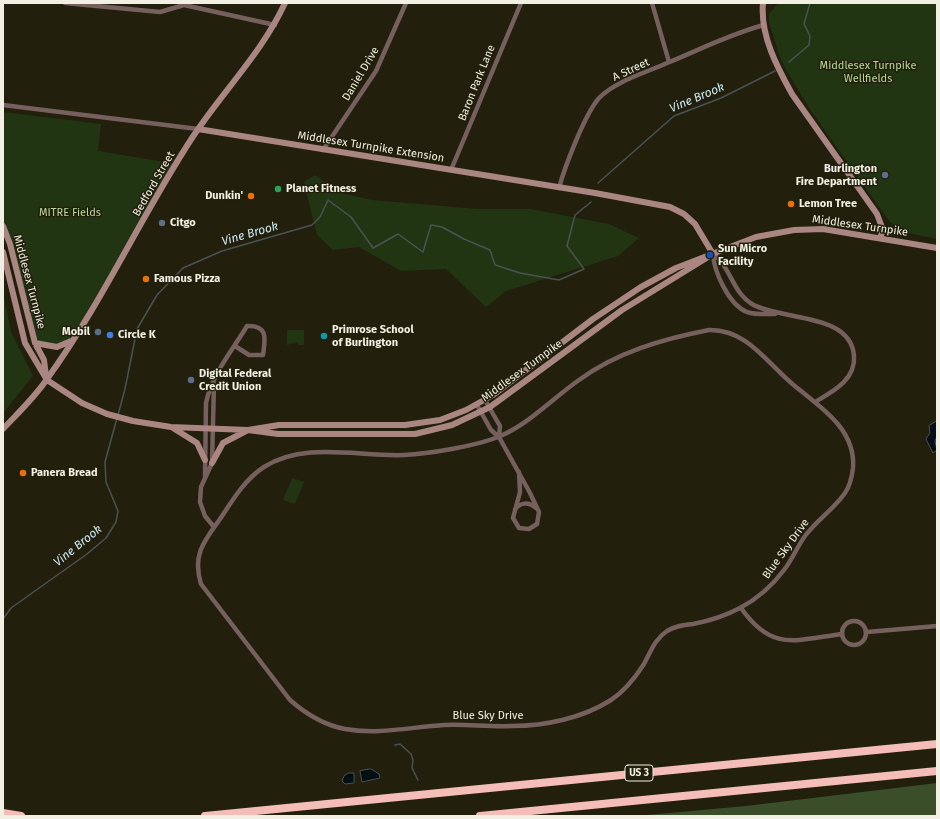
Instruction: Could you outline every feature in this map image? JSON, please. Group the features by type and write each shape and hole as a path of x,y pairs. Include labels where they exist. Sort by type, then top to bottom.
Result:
{"highway":[{"name":"US 3","path":"205,816 937,744"},
{"path":"480,816 937,771"},
{"path":"3,813 21,816"}],"main road":[{"name":"Bedford Street","path":"3,429 47,380 73,340 198,129 260,48 275,25 284,3"},
{"path":"763,3 764,25 776,63 792,94 877,214 883,230 880,238"},
{"name":"Middlesex Turnpike Extension","path":"198,129 660,205 677,210 690,219 699,229 713,254"},
{"name":"Middlesex Turnpike","path":"3,226 10,244 36,343 44,360 47,380"},
{"name":"Middlesex Turnpike","path":"248,430 279,425 414,424 440,420 486,400 621,300 676,268 756,237 794,230 823,229 937,248"},
{"name":"Middlesex Turnpike","path":"3,252 25,343 47,380 82,403 107,414 133,421 171,427 248,430 278,434 405,434 443,428 490,407 618,313 713,254"},
{"name":"Middlesex Turnpike","path":"36,343 57,347 73,340"},
{"path":"171,427 197,444 205,460"},
{"path":"212,463 223,443 248,430"}],"street":[{"path":"65,3 160,12 184,5 275,25"},
{"name":"Daniel Drive","path":"323,150 376,71 396,29 406,3"},
{"name":"Baron Park Lane","path":"451,170 521,3"},
{"path":"652,3 669,62"},
{"name":"A Street","path":"560,188 580,134 599,99 618,85 669,62 736,34 764,25"},
{"name":"Middlesex Turnpike Extension","path":"3,105 198,129"},
{"path":"713,254 715,267 727,293 738,306 753,313 781,314"},
{"path":"713,254 722,263 734,286 743,297 759,308 832,325 844,334 852,345 854,358 848,376 836,389 815,402"},
{"path":"205,478 206,403 215,376 247,326 254,326 265,334 263,355 249,355 235,346"},
{"name":"Blue Sky Drive","path":"708,330 727,331 744,339 772,366 815,402 840,426 850,442 854,459 851,481 842,497 810,530 784,570 769,588 741,608 719,618 679,626 669,630 655,642 642,666 626,689 599,707 579,715 532,725 446,725 380,732 344,729 319,721 290,700 201,584 197,563 199,553 214,526 253,476 262,468 288,455 315,452 420,454 499,437 519,425 578,380 605,363 646,346 708,330"},
{"path":"214,526 205,516 200,502 202,487 212,463 213,392 215,376"},
{"path":"486,400 500,426 499,437"},
{"path":"477,405 491,430 499,437 519,472 538,512 537,524 526,530 519,528 514,523 512,518 520,492 519,472"},
{"path":"514,510 519,505 527,503 535,506 538,512"},
{"path":"741,608 757,628 777,639 792,640 842,634"},
{"path":"853,621 863,624 867,632 864,641 858,645 848,644 842,634 845,625 853,621"},
{"path":"867,632 937,626"}],"green space":[{"name":"Middlesex Turnpike Wellfields","path":"778,3 937,3 937,239 900,229 889,221 809,108 781,61 769,22 769,14"},
{"name":"MITRE Fields","path":"3,112 101,124 98,151 177,164 73,340 57,347 36,343 3,226"},
{"path":"315,175 340,193 372,200 478,209 530,209 609,224 639,238 618,256 506,291 486,307 446,269 401,271 359,247 333,250 317,235 304,182"},
{"path":"3,292 11,332 33,376 3,413"},
{"path":"287,330 304,330 304,345 298,345 298,342 287,345"},
{"path":"292,478 304,482 295,504 283,500"},
{"path":"937,783 937,816 636,816 746,806"}],"shaded area":[{"path":"937,421 937,436 935,441 937,450 933,453 926,439 930,433 929,426"},
{"path":"371,769 379,774 380,778 362,782 360,771"},
{"path":"349,773 354,773 354,783 345,784 342,781 344,776"}],"waterway":[{"name":"Vine Brook","path":"789,62 809,45 810,36 804,24 810,3"},
{"name":"Vine Brook","path":"598,183 674,116 721,98 775,71"},
{"name":"Vine Brook","path":"118,415 125,389 137,329 157,295 183,268 222,251 312,225 320,217 328,200 351,217 373,248 398,234 423,252 431,225 442,227 464,239 490,250 495,265 520,273 559,280 584,269 567,246 575,215 591,202"},
{"name":"Vine Brook","path":"3,619 11,608 87,554 106,538 116,522 118,511 106,482 105,462 117,418"},
{"path":"395,745 400,744 411,754 413,760 412,768 418,780"}],"place":[{"name":"Burlington Fire Department","path":"885,175"},
{"name":"Planet Fitness","path":"278,189"},
{"name":"Dunkin'","path":"251,196"},
{"name":"Lemon Tree","path":"791,204"},
{"name":"Citgo","path":"162,223"},
{"name":"Sun Micro Facility","path":"710,255"},
{"name":"Famous Pizza","path":"146,279"},
{"name":"Mobil","path":"98,332"},
{"name":"Circle K","path":"110,335"},
{"name":"Primrose School of Burlington","path":"324,336"},
{"name":"Digital Federal Credit Union","path":"191,380"},
{"name":"Panera Bread","path":"23,473"}]}
